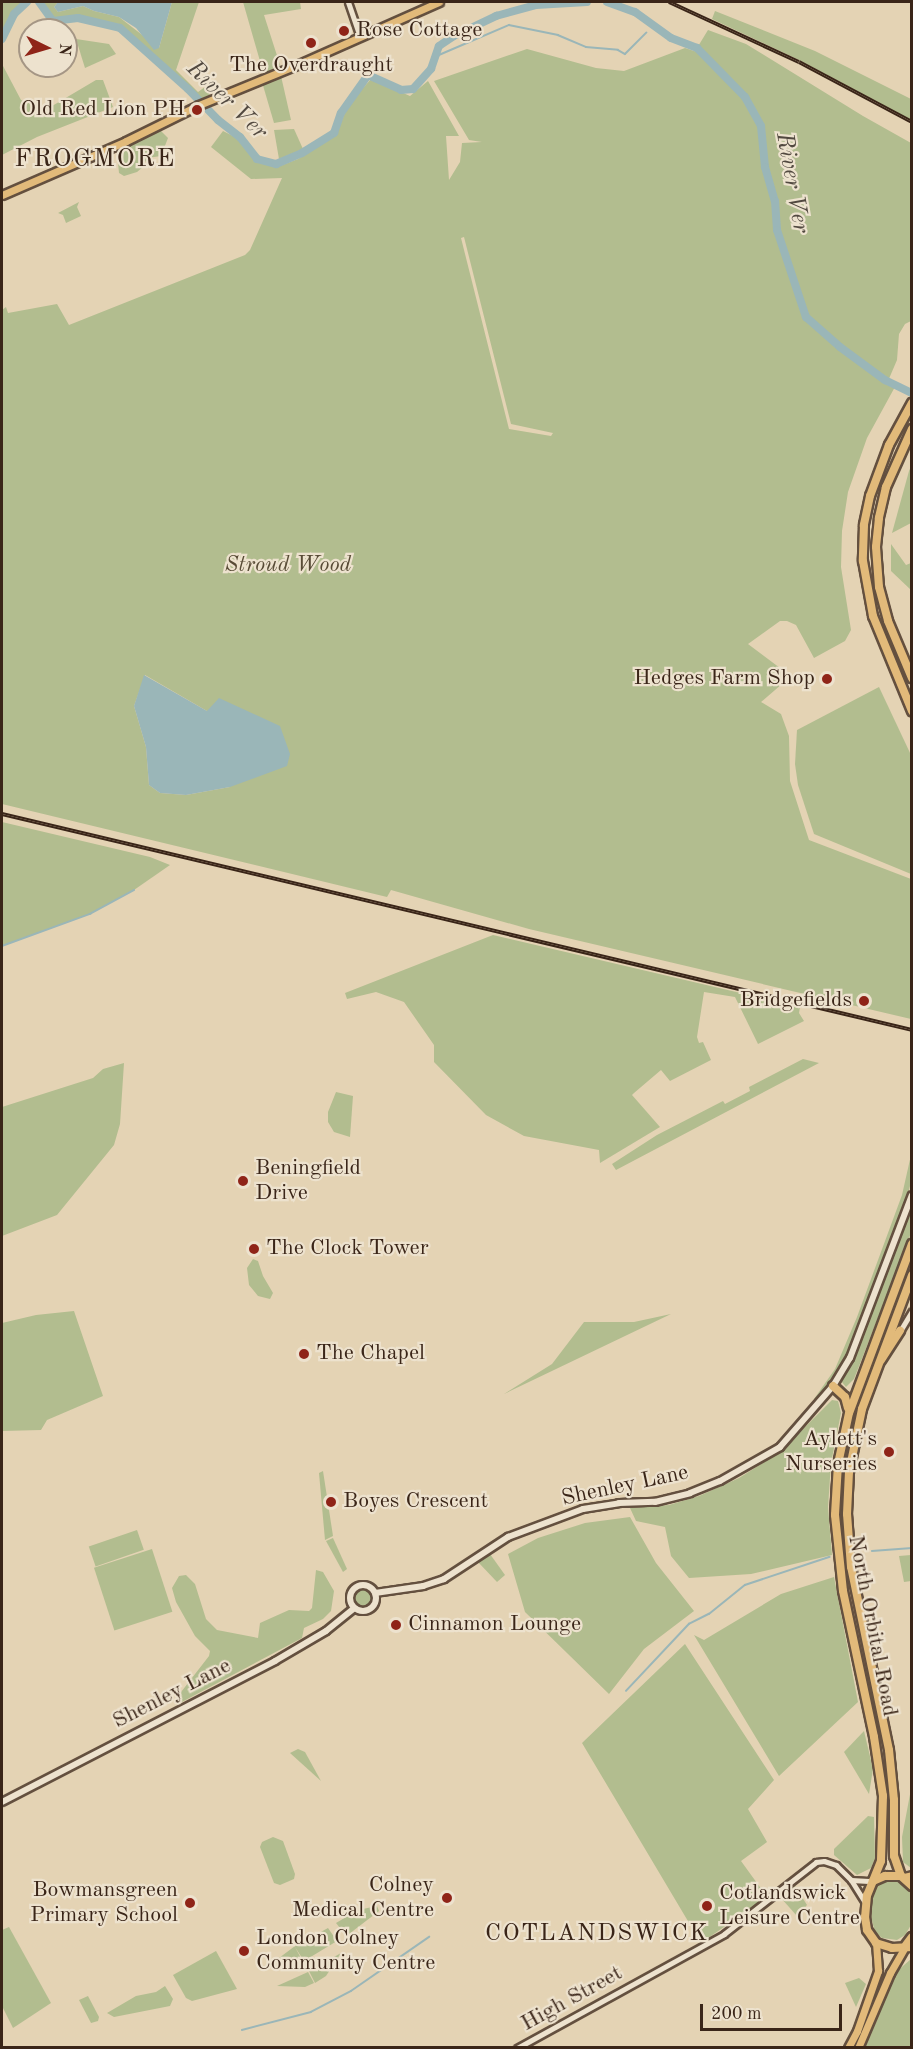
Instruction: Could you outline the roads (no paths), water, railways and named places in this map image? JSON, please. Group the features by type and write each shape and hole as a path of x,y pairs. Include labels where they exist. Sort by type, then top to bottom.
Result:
{"highway":[{"path":"912,403 888,445 870,496 864,525 863,561 873,616 912,711"},
{"path":"912,429 886,487 876,547 883,605 894,639 912,678"},
{"name":"North Orbital Road","path":"865,1902 882,1849 881,1779 843,1591 836,1537 838,1464 849,1413 861,1377 912,1244"},
{"name":"North Orbital Road","path":"906,1876 894,1856 894,1800 889,1750 848,1539 848,1494 853,1444 877,1365 912,1275"},
{"path":"877,1365 900,1331"},
{"path":"841,1391 851,1389 861,1377"},
{"path":"833,1386 841,1391 848,1402 849,1413"},
{"path":"873,1881 889,1875 906,1876 912,1886"},
{"path":"865,1902 867,1930 876,1943 892,1947 909,1946 912,1936"}],"main road":[{"path":"2,195 126,141 206,101 439,2"},
{"name":"Shenley Lane","path":"375,1593 423,1586 444,1579 508,1537 583,1509 664,1500 720,1481 780,1447 833,1386 858,1340 912,1195"},
{"path":"368,1585 375,1593 375,1605 369,1610 361,1611 354,1608 349,1597 356,1586 368,1585"},
{"name":"Shenley Lane","path":"2,1802 276,1661 326,1631 354,1608"},
{"path":"848,2048 878,1971 876,1943"},
{"path":"858,2048 890,1973 909,1946"}],"street":[{"path":"348,2 360,37"},
{"path":"900,1331 912,1311"},
{"name":"High Street","path":"517,2048 724,1934 816,1862 834,1863 851,1880 865,1902"},
{"path":"851,1880 873,1881"}],"water":[{"path":"58,2 172,2 159,48 154,50 136,28 119,17 83,6 58,12 54,7"},
{"path":"144,675 207,711 219,698 280,726 290,754 287,766 230,787 186,795 160,793 149,785 146,747 134,706"}],"waterway":[{"name":"River Ver","path":"2,39 14,14 27,2"},
{"name":"River Ver","path":"39,2 53,21 78,18 120,28 188,89 218,120 240,137 257,159 276,164 302,153 334,133 341,113 368,75 401,90 413,89 431,69 439,46 454,36 496,16 536,5 587,2"},
{"name":"River Ver","path":"607,2 635,12 671,38 697,48 745,97 761,126 765,167 775,201 777,230 806,317 840,347 885,380 912,393"},
{"name":"River Ver","path":"431,69 439,55 509,25 558,35 586,47 618,50 625,54 646,33"},
{"path":"2,946 90,914 134,890"},
{"path":"872,1551 912,1548"},
{"path":"626,1691 689,1624 709,1614 745,1585 829,1557"},
{"path":"242,2030 311,2012 351,1991 429,1937"}],"railway":[{"path":"669,2 799,62 912,122"},
{"path":"2,814 912,1030"}],"place":[{"name":"Rose Cottage","path":"344,31"},
{"name":"The Overdraught","path":"311,43"},
{"name":"Old Red Lion PH","path":"197,110"},
{"name":"Hedges Farm Shop","path":"827,679"},
{"name":"Bridgefields","path":"864,1001"},
{"name":"Beningfield Drive","path":"243,1181"},
{"name":"The Clock Tower","path":"254,1249"},
{"name":"The Chapel","path":"304,1354"},
{"name":"Aylett's Nurseries","path":"889,1452"},
{"name":"Boyes Crescent","path":"331,1502"},
{"name":"Cinnamon Lounge","path":"396,1625"},
{"name":"Colney Medical Centre","path":"447,1898"},
{"name":"Bowmansgreen Primary School","path":"190,1903"},
{"name":"Cotlandswick Leisure Centre","path":"707,1906"},
{"name":"London Colney Community Centre","path":"244,1951"}],"district":[{"name":"FROGMORE","path":"95,160"},
{"name":"COTLANDSWICK","path":"597,1935"}],"park label":[{"name":"Stroud Wood","path":"288,566"}]}
